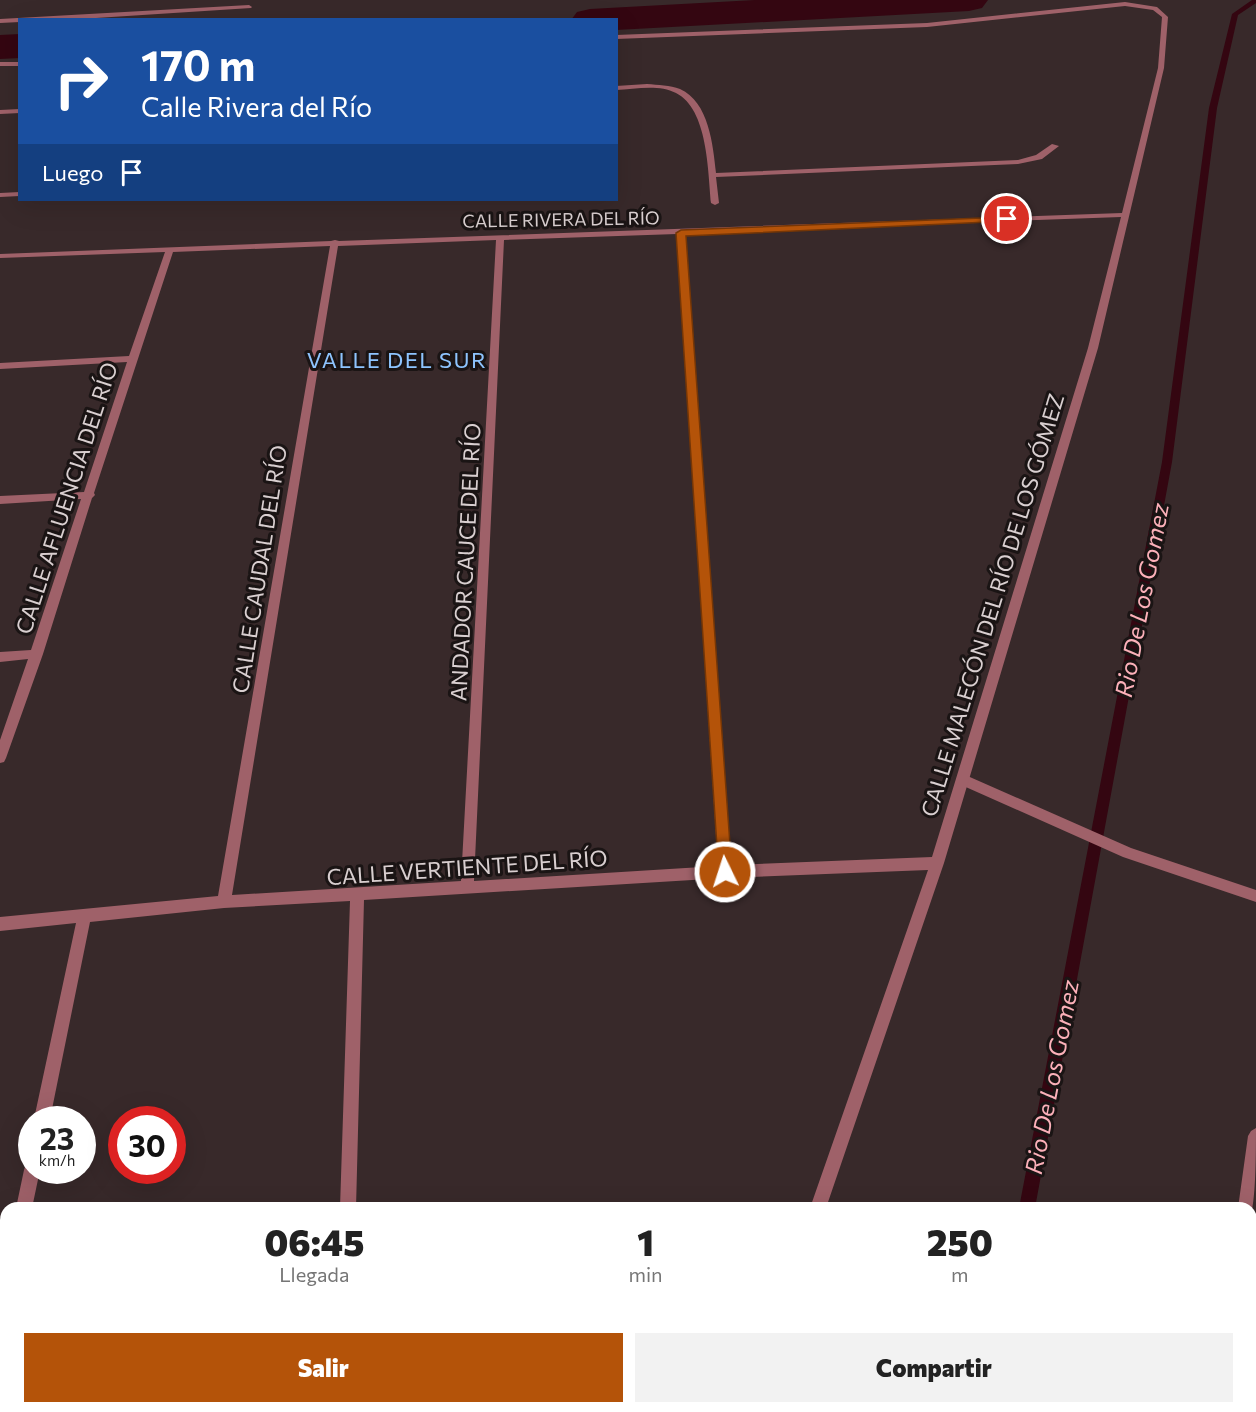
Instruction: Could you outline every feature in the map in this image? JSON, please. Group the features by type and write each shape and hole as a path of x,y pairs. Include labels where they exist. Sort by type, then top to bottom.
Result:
{"street":[{"name":"CALLE MALECÓN DEL RÍO DE LOS GÓMEZ","path":"618,37 927,25 1125,4 1155,8 1165,17 1161,68 1123,215 1093,348 937,863 820,1202"},
{"path":"56,18 249,7"},
{"path":"0,21 18,20"},
{"path":"0,64 18,64"},
{"path":"618,87 667,89 686,96 701,117 715,203"},
{"path":"0,112 18,111"},
{"path":"712,175 1018,162 1039,157 1055,146"},
{"path":"0,195 18,194"},
{"name":"CALLE RIVERA DEL RÍO","path":"0,256 335,242 681,233 1123,215"},
{"path":"681,233 725,872"},
{"name":"ANDADOR CAUCE DEL RÍO","path":"467,888 500,237"},
{"name":"CALLE CAUDAL DEL RÍO","path":"224,902 286,520 335,242"},
{"name":"CALLE AFLUENCIA DEL RÍO","path":"0,759 90,495 131,359 170,249"},
{"path":"0,366 131,359"},
{"path":"0,500 90,495"},
{"path":"0,657 37,654"},
{"path":"963,780 1128,853 1256,896"},
{"name":"CALLE VERTIENTE DEL RÍO","path":"0,924 224,902 725,872 937,863"},
{"path":"348,1202 357,895"},
{"path":"45,1106 84,917"},
{"path":"1247,1202 1256,1136"},
{"path":"25,1202 29,1184"}],"waterway":[{"path":"618,19 969,0"},
{"name":"Rio De Los Gomez","path":"1028,1202 1167,462 1213,108 1235,14 1256,0"},
{"path":"0,47 18,46"}],"district":[{"name":"VALLE DEL SUR","path":"397,359"}],"route":[{"path":"725,872 681,233 1007,219"}]}
